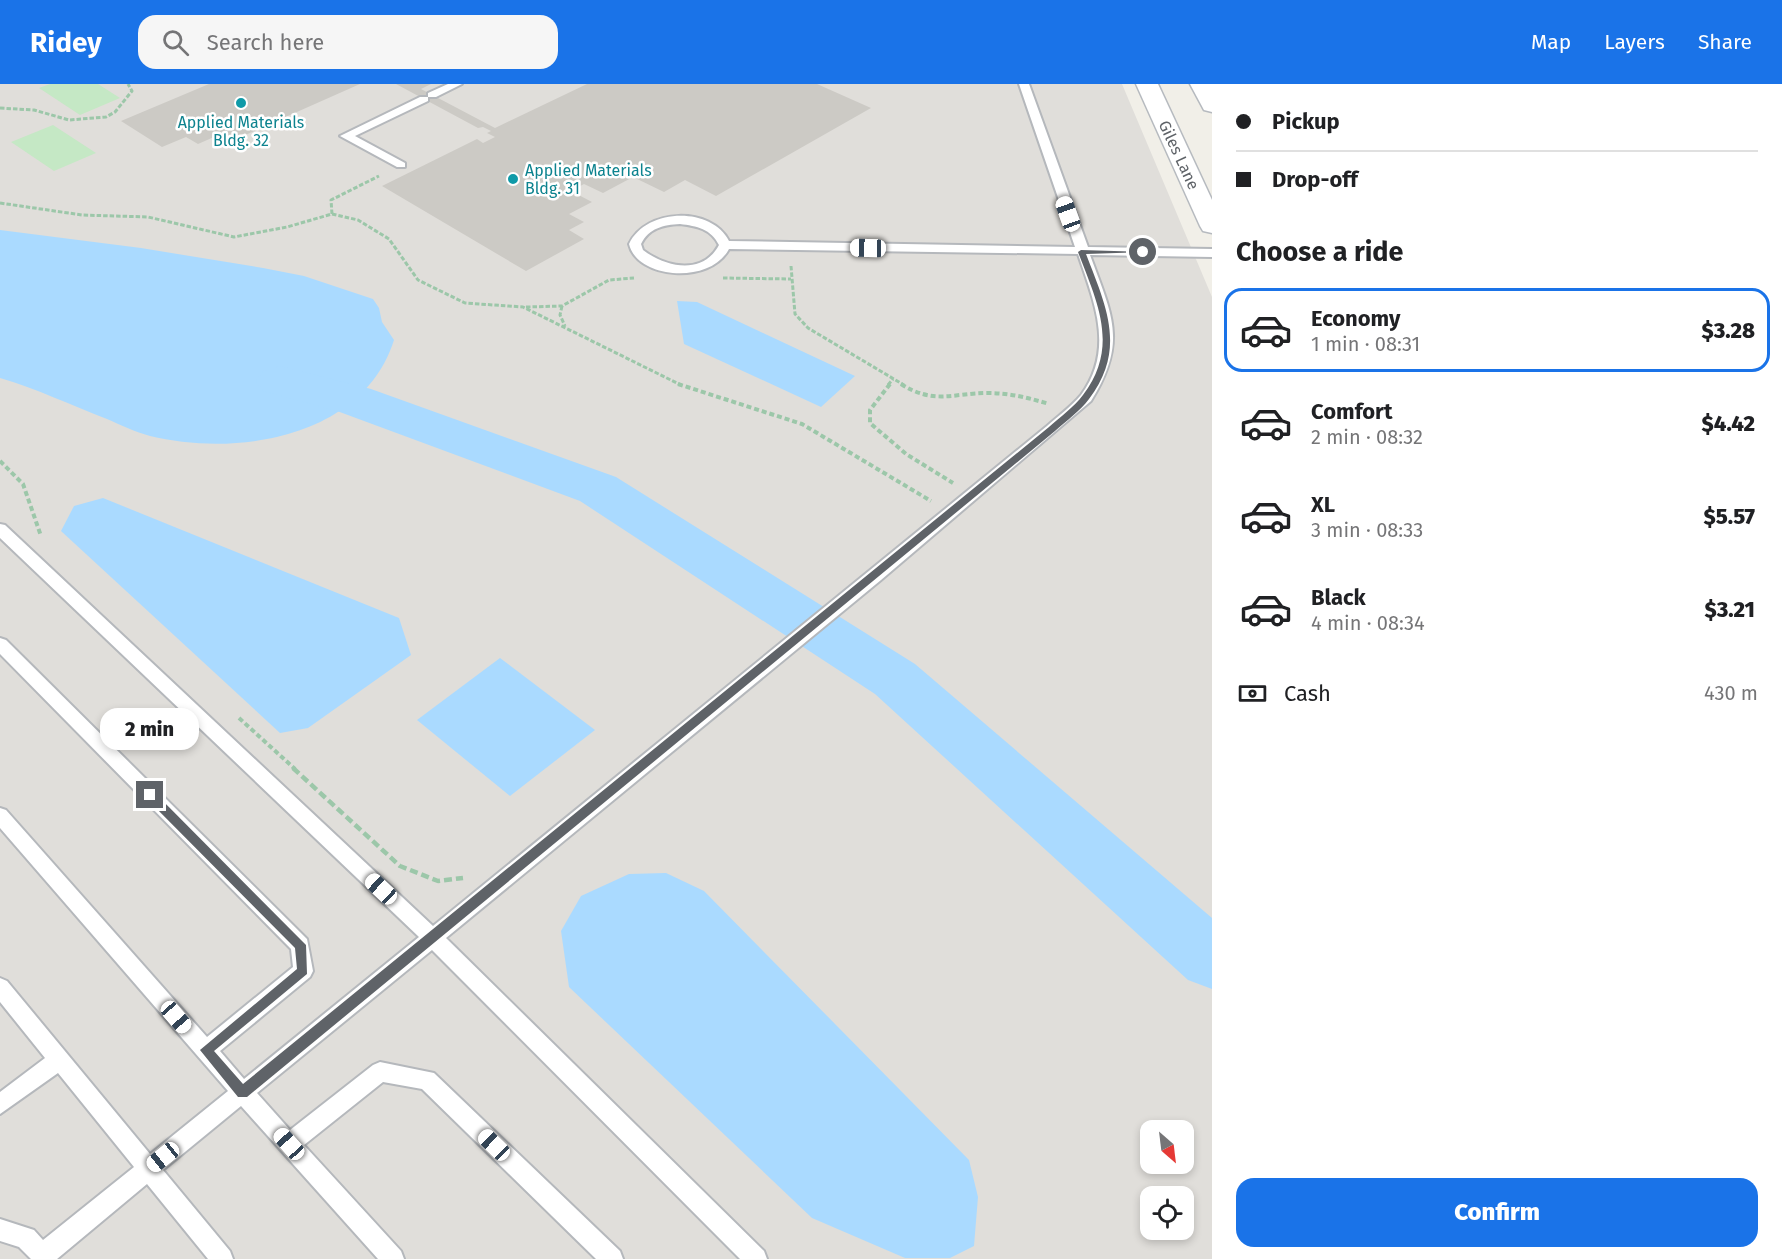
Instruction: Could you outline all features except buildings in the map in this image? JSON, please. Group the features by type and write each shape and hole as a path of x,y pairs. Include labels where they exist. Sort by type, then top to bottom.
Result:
{"street":[{"name":"Giles Lane","path":"1147,84 1212,226"},
{"path":"1201,84 1212,105"}],"lane":[{"path":"401,165 346,136 457,84"},
{"path":"0,1230 26,1238 45,1256 147,1170 876,576 1086,398 1102,370 1108,340 1105,314 1081,252 1024,84"},
{"path":"680,220 694,221 716,231 725,245 722,254 715,262 688,270 657,266 637,252 635,244 644,229 666,221 680,220"},
{"path":"725,245 1212,253"},
{"path":"0,529 433,938 756,1259"},
{"path":"0,644 300,945 303,971 206,1050"},
{"path":"0,815 243,1093 393,1259"},
{"path":"0,987 147,1170 222,1259"},
{"path":"0,1104 59,1060"},
{"path":"289,1144 380,1072 427,1080 612,1259"}],"path":[{"path":"0,108 34,110 69,120 106,117 116,112 132,91 128,84"},
{"path":"332,214 331,200 401,165"},
{"path":"0,203 82,215 148,217 234,237 287,227 332,214 358,220 389,239 417,280 465,303 523,307 683,386 802,424 935,503 926,510"},
{"path":"791,263 795,315 808,328 916,393 938,398 987,393 1023,396 1053,406 1044,413"},
{"path":"562,306 560,315 565,326"},
{"path":"893,379 870,410 870,423 906,454 957,485 949,491"},
{"path":"0,460 10,466 31,497 41,536 50,544"},
{"path":"234,713 400,866 428,881 449,883 466,877"}],"shaded area":[{"path":"0,84 1122,84 1212,297 1212,1259 0,1259"}],"green space":[{"path":"50,84 98,84 120,98 80,115 39,88"},
{"path":"53,125 96,153 54,171 11,142"}],"water":[{"path":"0,230 141,248 304,276 373,299 379,308 382,322 394,340 378,373 355,399 326,419 293,433 257,441 220,444 184,442 150,436 0,378"},
{"path":"677,301 697,302 855,376 821,407 684,344"},
{"path":"103,498 399,618 411,655 308,728 280,733 61,531 74,506"},
{"path":"500,658 595,730 510,796 417,720"},
{"path":"666,873 704,891 969,1160 978,1197 974,1246 950,1258 905,1258 812,1218 569,987 561,931 581,896 629,874"}],"waterway":[{"path":"280,381 354,400 598,489 895,679 1212,959"}],"place":[{"name":"Applied Materials Bldg. 32","path":"241,103"},
{"name":"Applied Materials Bldg. 31","path":"513,179"}],"route":[{"path":"150,795 300,945 303,971 206,1050 243,1093 876,576 1086,398 1102,370 1108,340 1105,314 1081,252 1143,252"}]}
